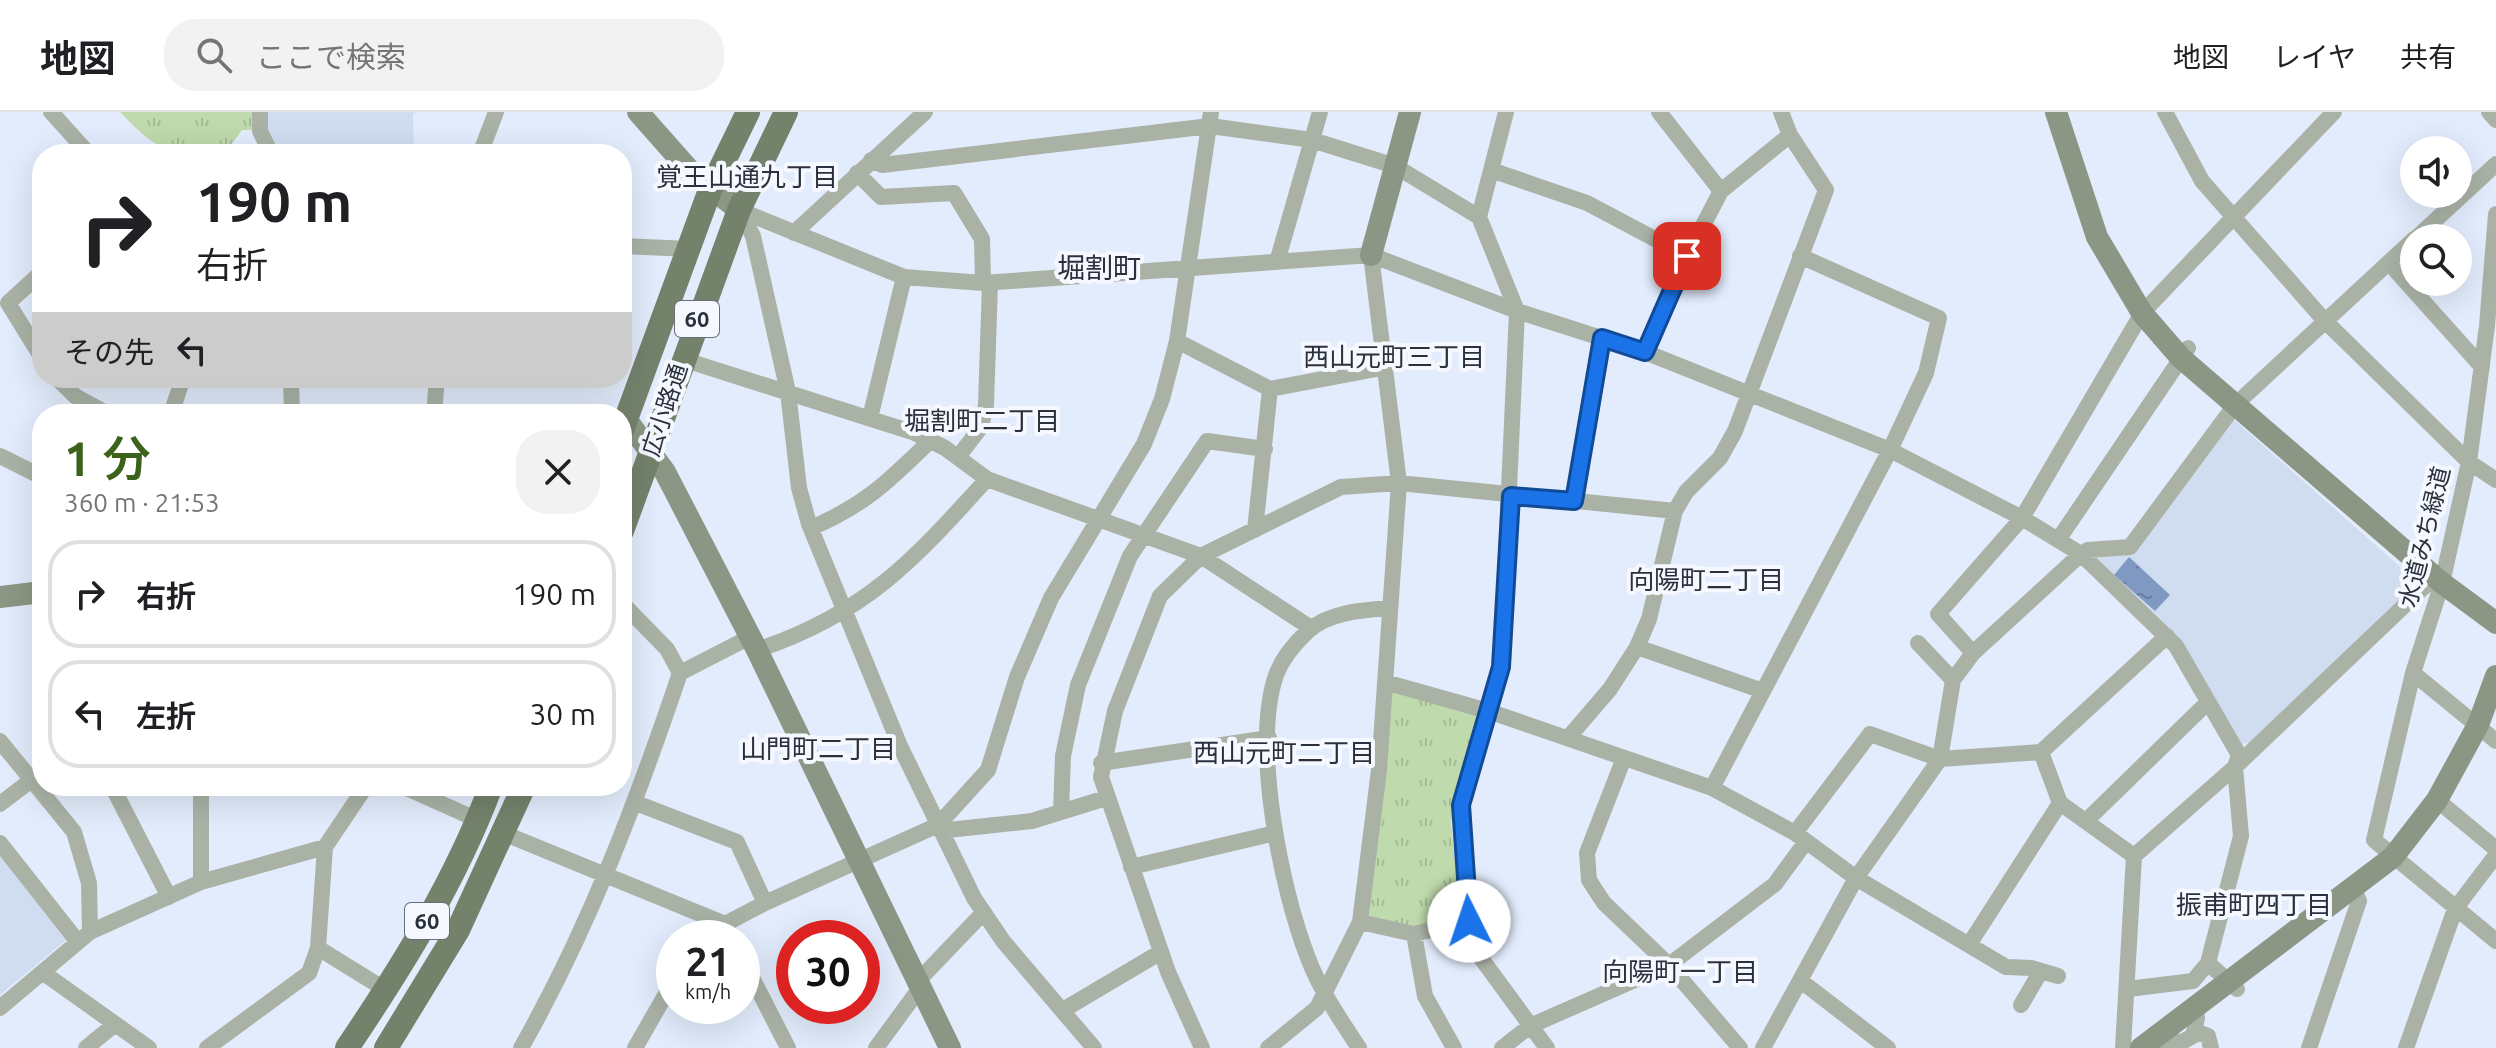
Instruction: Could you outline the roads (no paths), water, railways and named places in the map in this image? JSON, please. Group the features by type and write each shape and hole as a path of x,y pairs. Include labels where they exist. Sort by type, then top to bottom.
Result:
{"main road":[{"name":"広小路通","path":"630,404 710,190 748,112"},
{"name":"広小路通","path":"632,504 682,359 739,210 786,112"},
{"name":"60","path":"347,1048 386,990 478,820 487,796"},
{"name":"60","path":"386,1048 458,930 520,796"}],"street":[{"path":"51,112 80,144"},
{"path":"260,112 260,131 266,144"},
{"path":"484,144 496,112"},
{"path":"638,112 710,190 739,210 904,277 987,283 1371,255 1517,311 1645,352 1748,392 1890,450 2022,518 2081,554 2167,636 2239,755 2235,767 2241,836 2208,963 2193,981 2128,989"},
{"path":"794,233 925,112"},
{"path":"1277,262 1320,112"},
{"path":"1268,1048 1317,1008 1360,922 1379,770 1399,483 1371,255 1410,112"},
{"path":"1506,112 1479,217 1517,311 1501,667 1461,805 1469,921 1487,970 1547,1048"},
{"path":"1659,112 1721,191"},
{"path":"1568,738 1610,689 1637,647 1649,619 1675,511 1686,492 1720,458 1826,190 1790,135 1781,112"},
{"path":"2056,112 2097,237 2142,313 2235,405 2442,583 2496,623"},
{"path":"2165,112 2202,181 2324,320 2469,462 2496,480"},
{"path":"1973,653 1938,614 2022,518 2142,313 2334,112"},
{"path":"2489,112 2496,120"},
{"path":"871,160 882,165 1211,119 1312,140 1395,166 1479,217"},
{"path":"743,920 765,903 938,825 988,770 1017,677 1051,598 1144,444 1162,399 1177,341 1190,268 1211,119"},
{"path":"1645,352 1687,256 1721,191 1790,135"},
{"path":"2431,224 2496,164"},
{"path":"1491,170 1587,203 1687,256"},
{"path":"857,173 881,197 954,193 982,239 987,283 986,405 981,427 958,457"},
{"path":"739,210 753,236 788,392 799,488 811,528 900,746 983,913 1094,1048"},
{"name":"水道みち緑道","path":"2393,857 2374,840 2413,673 2442,583 2469,462 2482,367 2491,329 2496,214"},
{"path":"632,246 690,249"},
{"path":"1763,1048 1856,878 1940,759 1953,680 1973,653 2081,554 2088,550 2130,547 2235,405 2400,253"},
{"path":"1712,788 1890,450 1926,373 1939,318 1800,256"},
{"path":"2389,263 2482,367"},
{"path":"870,418 904,277"},
{"path":"32,281 8,303 32,342"},
{"path":"1574,501 1602,338"},
{"path":"1177,341 1270,389 1387,367"},
{"path":"2058,540 2184,353"},
{"path":"682,359 870,418 930,441 987,479 1201,556 1311,628"},
{"path":"67,388 90,404"},
{"path":"1255,530 1270,389"},
{"path":"632,432 665,472 753,644 950,1048"},
{"path":"811,528 846,514 871,496 930,441"},
{"path":"1061,812 1063,756 1078,685 1130,556 1207,441 1265,449"},
{"path":"0,456 32,472"},
{"path":"680,673 847,612 890,580 987,479"},
{"path":"1202,1048 1161,952 1106,798 1101,763 1115,711 1160,596 1201,556 1341,487 1399,483 1675,511"},
{"path":"2123,1048 2134,856 2235,767 2428,583 2442,583"},
{"path":"0,597 32,593"},
{"path":"1359,1048 1325,995 1307,957 1275,833 1269,738 1276,676 1289,652 1311,628 1349,612 1389,608"},
{"path":"521,1048 606,878 636,803 680,673 667,649 632,613"},
{"path":"1502,1048 1530,1026 1669,965 1775,884 1800,838 1870,734 1940,759 2041,752 2167,636"},
{"path":"1918,643 1953,680"},
{"path":"1637,647 1763,691"},
{"path":"2413,673 2496,741"},
{"path":"2141,1048 2195,1019 2393,857 2437,800 2478,725 2496,676"},
{"path":"1385,682 1488,711 1712,788 1800,838 1856,878 2006,967 2058,976"},
{"path":"2087,820 2207,703"},
{"path":"1101,763 1269,738"},
{"path":"0,741 32,771"},
{"path":"2041,752 2060,803 2134,856"},
{"path":"1624,758 1587,853 1586,872 1604,903 1669,965 1740,1048"},
{"path":"0,804 32,780"},
{"path":"50,796 74,832 84,859 89,883 84,937"},
{"path":"117,796 169,897"},
{"path":"201,796 201,882"},
{"path":"207,1048 302,981 318,948 325,847 359,796"},
{"path":"424,796 478,820"},
{"path":"938,825 948,830 1032,821 1106,798"},
{"path":"2437,800 2496,849"},
{"path":"636,803 737,842 765,903"},
{"path":"1970,943 2060,803"},
{"path":"1131,867 1275,833"},
{"path":"505,834 703,920"},
{"path":"0,843 84,937"},
{"path":"0,1008 45,974 84,937 201,882 325,847"},
{"path":"2406,1048 2455,909 2496,855"},
{"path":"2393,857 2496,941"},
{"path":"2312,1047 2359,901 2354,889"},
{"path":"876,1048 919,985 983,913"},
{"path":"1360,922 1414,934 1469,921"},
{"path":"1414,934 1425,996 1454,1048"},
{"path":"318,948 386,990"},
{"path":"1063,1010 1161,952"},
{"path":"2208,963 2233,986"},
{"path":"2021,1005 2041,971"},
{"path":"45,974 149,1048"},
{"path":"1801,981 1888,1048"},
{"path":"760,993 788,1048"},
{"path":"635,1048 656,1011"},
{"path":"2160,1048 2168,1041 2182,1042 2195,1019"},
{"path":"2195,1019 2208,1036 2211,1048"},
{"path":"86,1048 114,1025"}],"water":[{"path":"2129,557 2170,595 2155,611 2114,575"}],"district":[{"name":"覚王山通九丁目","path":"747,177"},
{"name":"堀割町","path":"1099,268"},
{"name":"西山元町三丁目","path":"1394,357"},
{"name":"堀割町二丁目","path":"982,421"},
{"name":"向陽町二丁目","path":"1706,580"},
{"name":"山門町二丁目","path":"818,749"},
{"name":"西山元町二丁目","path":"1284,753"},
{"name":"振甫町四丁目","path":"2254,905"},
{"name":"向陽町一丁目","path":"1680,972"}]}
